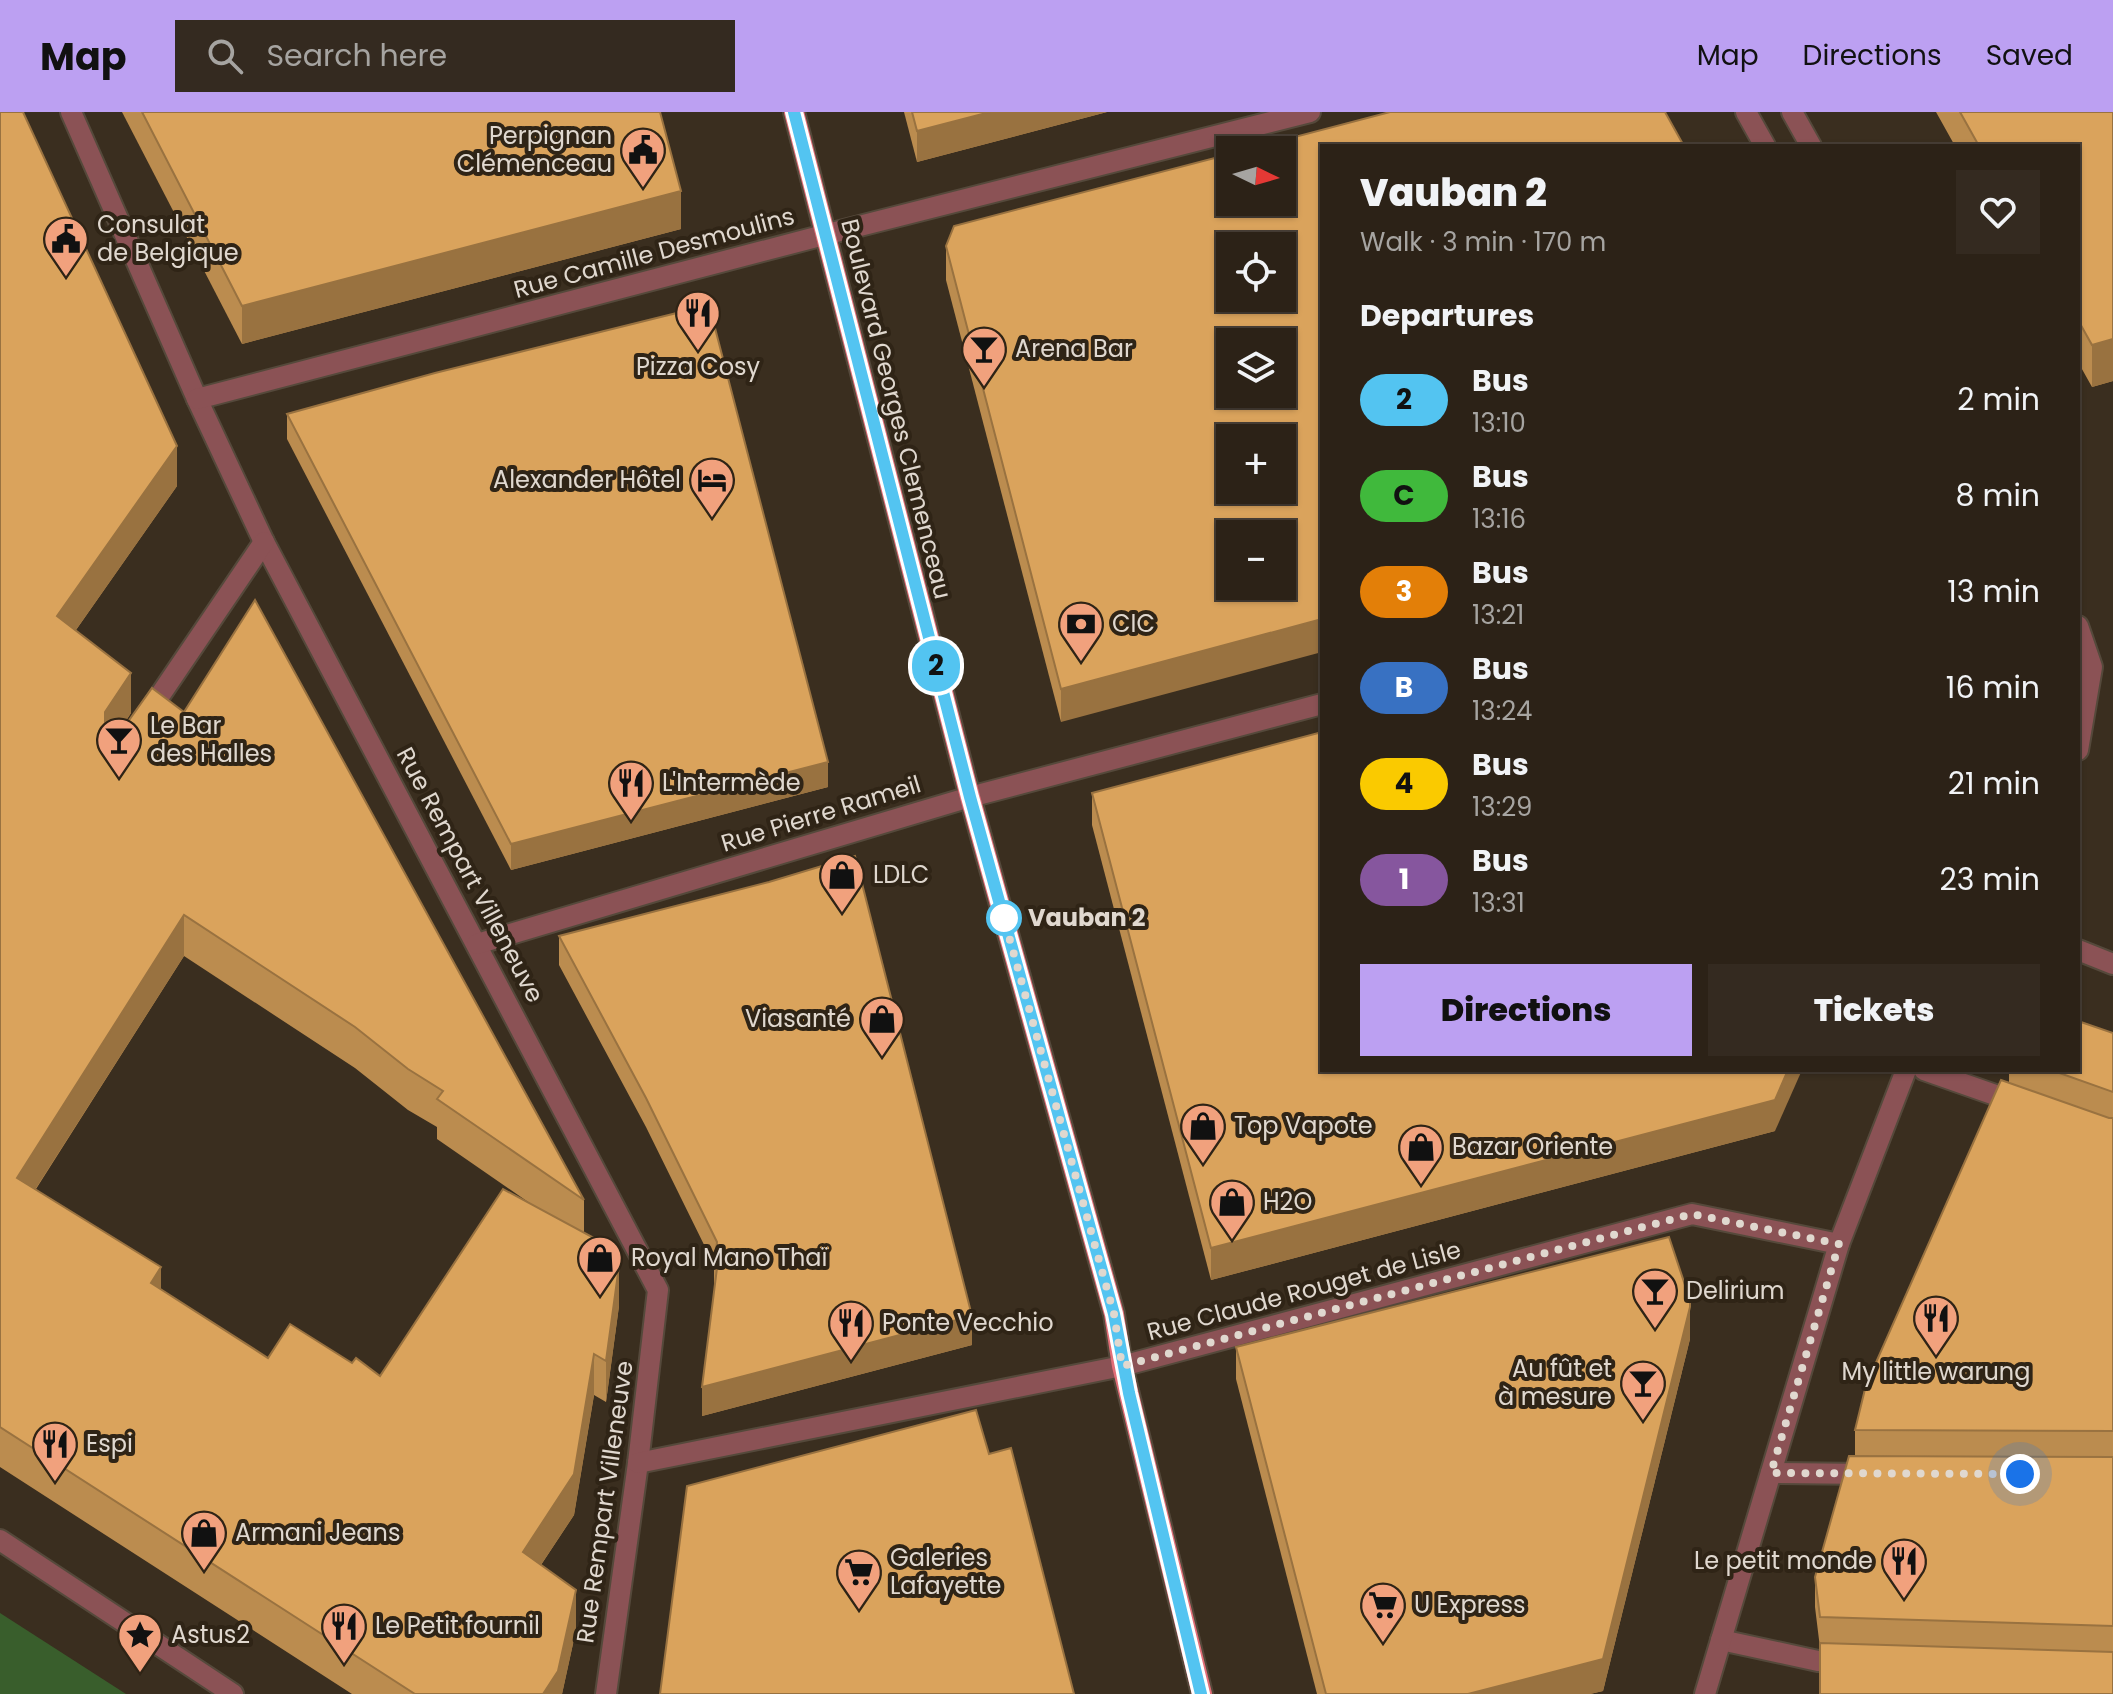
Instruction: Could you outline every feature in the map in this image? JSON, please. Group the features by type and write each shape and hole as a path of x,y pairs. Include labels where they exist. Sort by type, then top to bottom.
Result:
{"main road":[{"name":"Boulevard Georges Clemenceau","path":"794,112 970,797 1114,1314 1122,1366 1202,1694"}],"street":[{"name":"Rue Rempart Villeneuve","path":"71,112 197,399 264,542 658,1290 606,1694"},
{"name":"Rue Camille Desmoulins","path":"197,399 1310,112"},
{"path":"1746,112 1764,144"},
{"path":"1792,112 1810,144"},
{"path":"134,734 264,542"},
{"path":"2080,632 2092,667 2080,738"},
{"name":"Rue Pierre Rameil","path":"477,944 970,797 1320,705"},
{"path":"2080,951 2113,964"},
{"path":"1705,1694 1839,1244 1905,1072"},
{"path":"1930,1072 2040,1111"},
{"name":"Rue Claude Rouget de Lisle","path":"638,1463 1122,1366 1692,1214 1839,1244"},
{"path":"1771,1473 1895,1474"},
{"path":"0,1540 233,1694"},
{"path":"1721,1640 1818,1661 1865,1662"}],"green space":[{"path":"0,1613 126,1694 0,1694"}],"building":[{"path":"0,112 23,112 177,446 57,616 131,673 105,712 105,725 114,731 122,730 152,688 184,712 255,600 584,1200 437,1099 443,1091 408,1069 355,1027 184,915 17,1178 161,1267 151,1283 268,1358 290,1324 352,1363 356,1358 380,1376 503,1189 607,1245 619,1266 606,1361 594,1354 574,1474 523,1552 576,1590 558,1671 543,1694 415,1694 0,1427"},
{"path":"142,112 660,112 681,191 242,306"},
{"path":"912,112 990,112 917,131"},
{"path":"1390,112 1665,112 1683,144 1320,144 1320,620 1061,689 946,246 954,226 1216,158 1216,216 1296,216 1296,137"},
{"path":"1960,112 2113,112 2113,339 2092,345 2080,324 2080,144 1978,144"},
{"path":"709,305 828,762 511,844 287,414 435,373"},
{"path":"1320,733 1320,1072 1787,1072 1775,1100 1211,1248 1092,793"},
{"path":"855,856 972,1316 702,1387 717,1268 714,1267 717,1242 646,1098 559,936 769,882"},
{"path":"2080,1022 2113,1033 2113,1092 2057,1072 2080,1072"},
{"path":"2001,1080 2113,1118 2113,1431 1855,1430 1866,1385"},
{"path":"1669,1237 1690,1307 1603,1659 1468,1694 1326,1694 1236,1347"},
{"name":"Galeries Lafayette","path":"976,1410 989,1454 1011,1448 1074,1694 660,1694 687,1486"},
{"path":"1849,1456 2113,1457 2113,1626 1820,1617 1815,1577"},
{"path":"1820,1643 2113,1652 2113,1694 1820,1694"}],"bus line":[{"name":"2","path":"794,112 970,797 1114,1314 1122,1366 1201,1694"}],"place":[{"name":"Perpignan Clémenceau","path":"643,189"},
{"name":"Consulat de Belgique","path":"66,278"},
{"name":"Pizza Cosy","path":"698,352"},
{"name":"Arena Bar","path":"984,388"},
{"name":"Alexander Hôtel","path":"712,519"},
{"name":"CIC","path":"1081,663"},
{"name":"Le Bar des Halles","path":"119,779"},
{"name":"L'Intermède","path":"631,822"},
{"name":"LDLC","path":"842,914"},
{"name":"Vauban 2","path":"1004,918"},
{"name":"Viasanté","path":"882,1058"},
{"name":"Top Vapote","path":"1203,1165"},
{"name":"Bazar Oriente","path":"1421,1186"},
{"name":"H2O","path":"1232,1241"},
{"name":"Royal Mano Thaï","path":"600,1297"},
{"name":"Delirium","path":"1655,1330"},
{"name":"My little warung","path":"1936,1357"},
{"name":"Ponte Vecchio","path":"851,1362"},
{"name":"Au fût et à mesure","path":"1643,1422"},
{"name":"Espi","path":"55,1483"},
{"name":"Armani Jeans","path":"204,1572"},
{"name":"Le petit monde","path":"1904,1600"},
{"name":"Galeries Lafayette","path":"859,1611"},
{"name":"U Express","path":"1383,1644"},
{"name":"Le Petit fournil","path":"344,1665"},
{"name":"Astus2","path":"140,1674"}],"route":[{"path":"1004,918 1003,915 1114,1314 1122,1366 1692,1214 1839,1244 1771,1473 2020,1474"}]}
